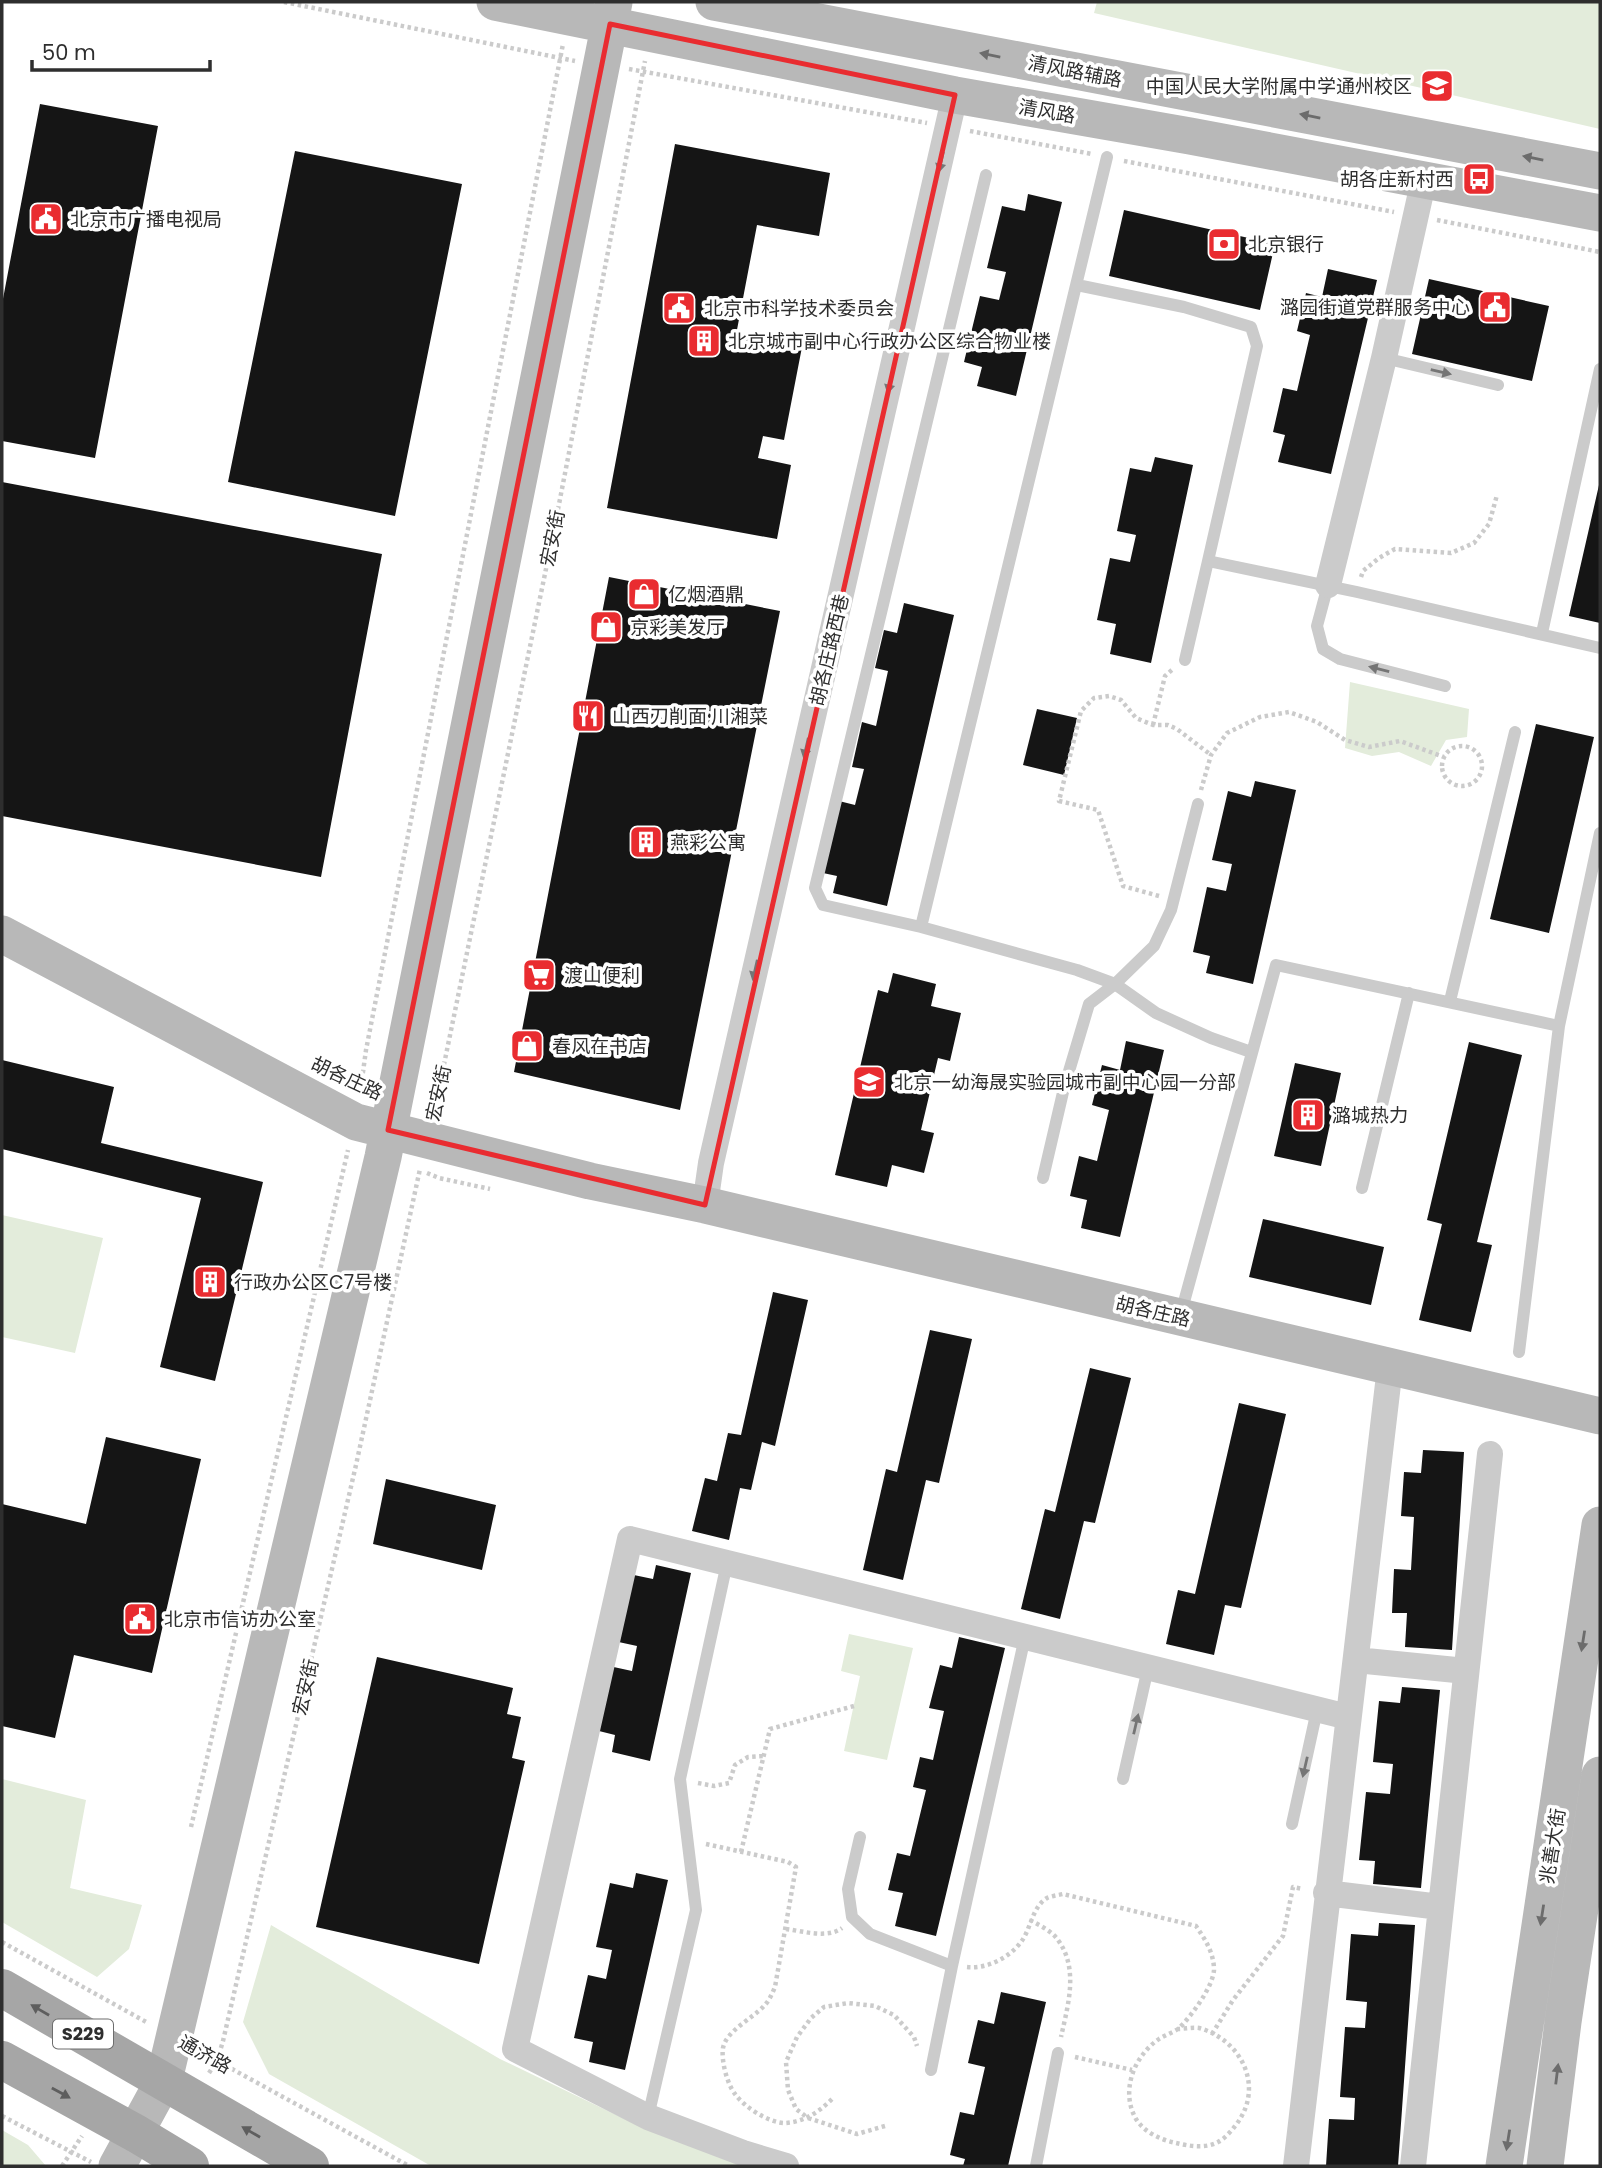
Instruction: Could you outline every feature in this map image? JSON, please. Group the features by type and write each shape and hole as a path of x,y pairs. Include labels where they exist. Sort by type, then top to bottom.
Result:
{"main road":[{"name":"S229","path":"2,1988 310,2166"},
{"path":"2,2060 190,2166"}],"street":[{"name":"清风路","path":"495,2 612,13 651,33 955,95 1600,213"},
{"name":"清风路辅路","path":"714,2 1600,171"},
{"path":"117,2166 137,2134 179,2090 174,2037 299,1519 391,1115 612,13"},
{"name":"胡各庄路西巷","path":"705,1205 711,1163 955,95"},
{"path":"1328,585 1384,358 1424,179"},
{"name":"胡各庄路","path":"2,934 356,1122 391,1115 437,1122 590,1181 705,1205 1600,1416"},
{"path":"1296,2166 1326,1893 1390,1367"},
{"path":"1413,2166 1490,1454"},
{"name":"兆善大街","path":"1504,2166 1600,1525"},
{"path":"786,2166 743,2153 648,2117 515,2049 630,1539 1348,1717"},
{"path":"1356,1660 1466,1671"},
{"name":"兆善大街","path":"1545,2166 1563,2022 1600,1775"},
{"path":"1326,1893 1440,1907"}],"lane":[{"path":"921,927 1107,157"},
{"path":"986,174 815,888 823,905 921,927 1077,970 1115,984 1156,1013 1211,1038 1251,1052"},
{"path":"1077,285 1184,307 1251,327 1257,346 1185,660"},
{"path":"1384,358 1497,385"},
{"path":"1542,633 1600,369"},
{"path":"1208,561 1328,585 1600,648"},
{"path":"1328,585 1317,626 1323,649 1340,659 1445,686"},
{"path":"1450,1001 1515,732"},
{"path":"1043,1178 1064,1088 1089,1004 1115,984 1154,946 1171,910 1198,804"},
{"path":"1519,1352 1559,1026 1600,834"},
{"path":"1180,1317 1276,965 1559,1026"},
{"path":"1362,1188 1409,993"},
{"path":"648,2117 696,1910 680,1779 727,1563"},
{"path":"931,2070 1025,1637"},
{"path":"1123,1779 1148,1668"},
{"path":"1292,1824 1317,1710"},
{"path":"860,1837 848,1889 852,1917 870,1934 952,1966"},
{"path":"1036,2166 1058,2053"}],"path":[{"name":"宏安街","path":"179,2090 217,2061 230,2014 356,1465 420,1169 437,1122 651,33"},
{"path":"1357,592 1363,571 1395,549 1451,553 1474,543 1489,524 1497,495"},
{"path":"1153,725 1165,676 1185,660"},
{"path":"1177,889 1163,897 1123,886 1098,810 1059,800 1081,710 1094,698 1109,696 1121,700 1136,718 1153,725 1168,725 1177,729 1211,755"},
{"path":"1198,804 1211,755 1227,733 1260,717 1289,712 1317,722 1345,740 1369,747 1400,741 1444,757"},
{"path":"1459,746 1472,749 1480,758 1482,771 1468,786 1462,787 1449,782 1442,771 1444,757 1459,746"},
{"name":"胡各庄路","path":"342,1077 391,1115 437,1122"},
{"path":"741,1852 771,1729 854,1706"},
{"path":"680,1779 714,1786 729,1783 735,1765 748,1757 764,1756"},
{"path":"688,1840 788,1862 796,1867 775,1987 766,2004 732,2034 723,2046 726,2072 735,2094 769,2119 784,2123 808,2118 832,2099"},
{"path":"1212,2034 1233,2000 1283,1936 1293,1887 1326,1893"},
{"path":"952,1966 973,1968 999,1961 1022,1941 1030,1920 1046,1899 1063,1894 1196,1926 1208,1943 1214,1970 1200,2002 1177,2029 1158,2039 1143,2053 1132,2070 1130,2098 1136,2119 1150,2133 1168,2142 1194,2147 1218,2143 1236,2126 1246,2110 1251,2092 1245,2068 1236,2052 1223,2040 1197,2028 1177,2029"},
{"path":"786,1929 822,1934 839,1931 852,1917"},
{"path":"1030,1920 1057,1939 1070,1966 1070,1991 1058,2053 1132,2070"},
{"name":"通济路","path":"2,1942 409,2166"},
{"path":"885,2126 857,2134 808,2118 796,2109 788,2090 786,2062 797,2037 811,2018 824,2007 848,2003 875,2006 894,2015 914,2036 918,2048"},
{"path":"2,2116 100,2166"}],"highlighted area":[{"path":"610,24 955,95 705,1205 388,1130"}],"green space":[{"name":"中国人民大学附属中学通州校区","path":"1097,2 1600,2 1600,129 1094,13"},
{"path":"1350,682 1469,709 1467,737 1446,740 1431,766 1399,752 1372,756 1345,748"},
{"path":"2,1215 103,1238 75,1353 2,1337"},
{"path":"849,1634 913,1648 887,1760 844,1751 860,1676 841,1671"},
{"path":"2,1779 86,1800 70,1888 142,1905 129,1949 97,1977 2,1922"},
{"path":"271,1925 500,2059 637,2125 742,2166 431,2166 269,2074 243,2022"},
{"path":"2,2130 28,2145 46,2166 2,2166"}],"building":[{"path":"40,104 158,126 95,458 2,441 2,304"},
{"name":"北京城市副中心行政办公区综合物业楼","path":"675,144 830,173 819,236 757,225 736,335 802,347 784,440 763,436 758,458 791,465 777,539 607,508"},
{"path":"295,151 462,184 395,516 228,482"},
{"path":"1028,194 1062,202 1016,396 977,386 982,367 964,362 980,296 999,300 1006,272 987,268 1002,206 1025,211"},
{"path":"1124,210 1275,244 1260,310 1109,276"},
{"path":"1328,269 1377,280 1331,474 1278,462 1285,435 1273,432 1283,388 1297,391 1310,335 1297,331 1306,293 1322,297"},
{"path":"1429,279 1549,306 1532,381 1412,354"},
{"path":"1155,457 1193,465 1151,663 1110,654 1116,624 1097,620 1110,558 1130,562 1136,535 1117,531 1130,468 1151,472"},
{"path":"2,482 382,554 321,877 2,816"},
{"path":"1600,485 1600,623 1569,616"},
{"name":"燕彩公寓","path":"609,577 780,611 680,1110 514,1072"},
{"path":"904,603 954,615 887,906 833,893 837,876 823,873 839,801 855,805 864,769 852,767 862,722 876,726 888,671 875,668 884,630 897,633"},
{"path":"1037,709 1077,718 1064,775 1023,765"},
{"path":"1536,724 1594,737 1549,933 1490,919"},
{"path":"1255,781 1296,790 1253,984 1206,973 1210,956 1193,952 1207,887 1226,891 1232,864 1212,860 1228,791 1251,797"},
{"path":"893,973 936,984 931,1006 961,1013 950,1061 938,1058 921,1130 934,1133 924,1173 892,1165 887,1187 835,1175 878,990 888,993"},
{"path":"1126,1041 1164,1050 1120,1237 1081,1228 1087,1200 1070,1196 1079,1156 1097,1161 1109,1110 1092,1105 1102,1065 1120,1070"},
{"path":"1469,1042 1522,1055 1477,1242 1492,1245 1471,1332 1419,1320 1442,1224 1427,1220"},
{"name":"行政办公区C7号楼","path":"2,1060 114,1087 101,1143 263,1182 215,1381 160,1367 201,1198 2,1149"},
{"name":"潞城热力","path":"1295,1063 1341,1073 1321,1166 1274,1156"},
{"path":"1263,1219 1384,1247 1371,1305 1249,1277"},
{"path":"773,1292 808,1300 775,1446 762,1442 751,1490 740,1488 729,1540 692,1531 705,1478 717,1481 728,1433 741,1435"},
{"path":"930,1330 972,1339 939,1483 926,1480 903,1580 863,1570 886,1469 897,1472"},
{"path":"1090,1368 1131,1378 1095,1523 1084,1521 1060,1619 1021,1609 1045,1509 1055,1512"},
{"path":"1239,1403 1286,1414 1241,1608 1225,1605 1214,1655 1166,1644 1178,1590 1195,1594"},
{"path":"106,1437 201,1459 152,1673 74,1655 55,1738 2,1726 2,1504 86,1524"},
{"path":"1423,1450 1464,1452 1452,1650 1405,1647 1407,1613 1392,1613 1394,1569 1411,1570 1414,1517 1401,1516 1404,1472 1421,1473"},
{"path":"386,1479 496,1505 482,1570 373,1544"},
{"path":"656,1565 691,1573 650,1761 612,1752 615,1735 595,1730 609,1666 632,1671 637,1646 614,1641 629,1574 653,1579"},
{"path":"959,1637 1005,1648 936,1936 895,1926 903,1893 888,1890 897,1853 910,1856 926,1790 913,1787 920,1757 933,1760 944,1711 929,1708 940,1665 952,1668"},
{"path":"377,1657 513,1688 507,1714 521,1717 512,1758 525,1761 479,1964 316,1927"},
{"path":"1402,1687 1440,1690 1421,1888 1373,1884 1375,1861 1359,1860 1366,1792 1390,1794 1393,1764 1373,1762 1379,1701 1400,1703"},
{"path":"636,1873 668,1880 625,2070 589,2062 593,2042 574,2038 588,1975 606,1979 612,1950 596,1947 610,1883 633,1888"},
{"path":"1379,1923 1415,1925 1398,2166 1326,2166 1329,2119 1354,2120 1355,2098 1340,2097 1345,2027 1365,2028 1367,2002 1346,2000 1351,1934 1378,1936"},
{"path":"1001,1992 1046,2002 1008,2166 963,2166 965,2159 950,2155 960,2112 974,2115 985,2067 968,2063 978,2020 994,2024"}],"place":[{"name":"中国人民大学附属中学通州校区","path":"1437,86"},
{"name":"胡各庄新村西","path":"1479,179"},
{"name":"北京市广播电视局","path":"46,219"},
{"name":"北京银行","path":"1224,244"},
{"name":"潞园街道党群服务中心","path":"1495,307"},
{"name":"北京市科学技术委员会","path":"679,308"},
{"name":"北京城市副中心行政办公区综合物业楼","path":"704,341"},
{"name":"亿烟酒鼎","path":"644,594"},
{"name":"京彩美发厅","path":"606,627"},
{"name":"山西刀削面·川湘菜","path":"588,716"},
{"name":"燕彩公寓","path":"646,842"},
{"name":"渡山便利","path":"539,975"},
{"name":"春风在书店","path":"527,1046"},
{"name":"北京一幼海晟实验园城市副中心园一分部","path":"869,1082"},
{"name":"潞城热力","path":"1308,1115"},
{"name":"行政办公区C7号楼","path":"210,1282"},
{"name":"北京市信访办公室","path":"140,1619"}]}
